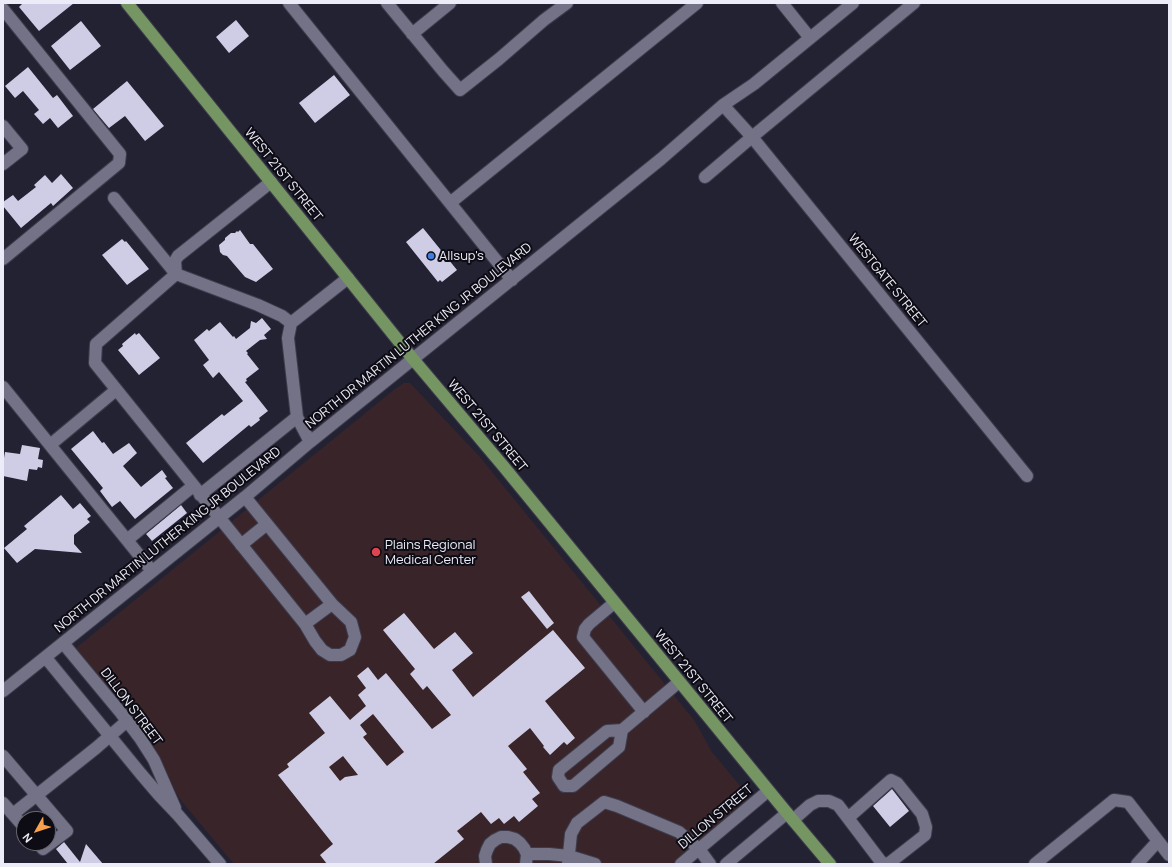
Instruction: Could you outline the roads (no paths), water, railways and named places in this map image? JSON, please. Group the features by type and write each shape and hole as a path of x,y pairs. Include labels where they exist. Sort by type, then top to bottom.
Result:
{"main road":[{"name":"WEST 21ST STREET","path":"127,3 413,359 768,791 830,864"}],"street":[{"path":"289,3 512,280"},
{"path":"387,3 460,90 544,20 567,3"},
{"path":"412,34 450,3"},
{"path":"450,203 697,3"},
{"path":"782,3 810,38"},
{"name":"NORTH DR MARTIN LUTHER KING JR BOULEVARD","path":"3,691 46,658 310,442 661,159 723,105 754,84 853,3"},
{"path":"705,177 914,3"},
{"path":"3,9 120,154 119,163 3,259"},
{"name":"WESTGATE STREET","path":"723,105 752,137 1027,476"},
{"path":"3,126 22,149 3,164"},
{"path":"176,274 175,261 178,256 271,182"},
{"path":"114,198 176,274 282,316 290,323"},
{"path":"176,274 96,344 95,363 305,624 318,646 330,655 341,655 350,650 355,637 351,622 332,604 245,496"},
{"path":"310,442 297,417 288,338 290,323 348,278"},
{"path":"3,388 152,572"},
{"path":"50,445 116,390"},
{"path":"127,540 297,417"},
{"path":"241,545 267,524"},
{"path":"614,603 589,624 585,629 583,637 644,712"},
{"path":"305,624 332,604"},
{"name":"DILLON STREET","path":"63,643 127,721 154,760 178,815"},
{"name":"DILLON STREET","path":"46,658 159,795 220,864"},
{"path":"622,730 619,748 573,786 564,786 558,777 559,770 607,731 622,730 679,682"},
{"path":"13,814 127,721"},
{"path":"3,756 50,811"},
{"path":"726,864 790,817 818,800 829,801 838,805 882,863 888,864 896,859 925,835 926,827 922,814 897,783 890,780 848,818"},
{"name":"DILLON STREET","path":"681,864 768,791"},
{"path":"1035,864 1114,800 1128,802 1169,855"},
{"path":"569,860 571,834 577,823 604,802 679,832 699,849 710,864"},
{"path":"3,803 16,818"},
{"path":"56,818 67,831 56,839"},
{"path":"486,864 485,856 490,844 502,837 508,837 515,839 520,843 524,848 526,859 549,854 569,860 595,864"},
{"path":"1136,864 1158,841"}],"place":[{"name":"Allsup's","path":"431,256"},
{"name":"Plains Regional Medical Center","path":"376,552"}]}
